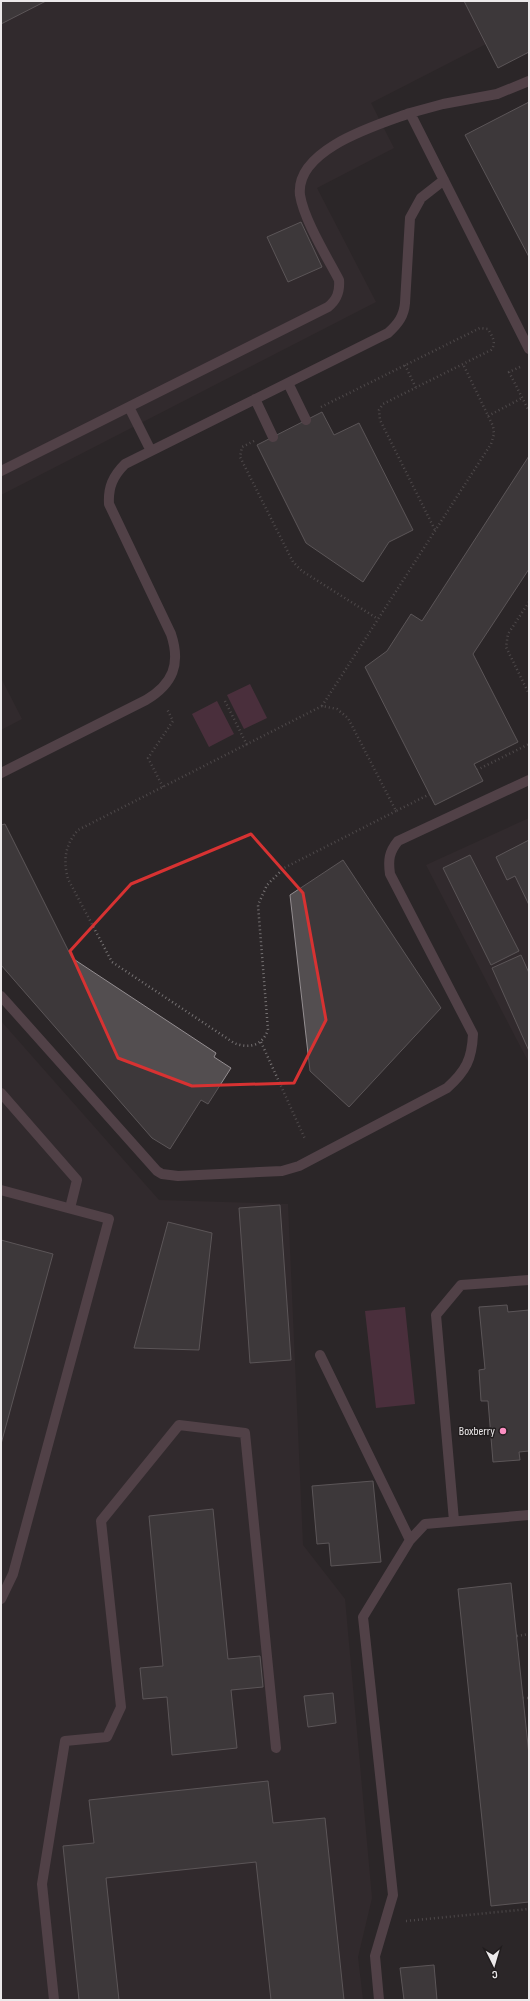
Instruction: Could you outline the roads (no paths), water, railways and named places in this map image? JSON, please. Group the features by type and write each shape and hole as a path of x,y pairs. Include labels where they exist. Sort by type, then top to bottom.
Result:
{"lane":[{"path":"1,471 328,307 334,302 340,288 339,280 304,211 300,193 302,177 309,165 317,156 370,128 410,113 443,104 497,94 529,81"},
{"path":"410,113 529,349"},
{"path":"1,773 146,700 158,693 171,676 176,657 176,646 109,504 110,484 116,473 125,464 388,333 396,326 404,311 406,303 410,218 421,198 444,180"},
{"path":"288,383 306,420"},
{"path":"255,400 273,436"},
{"path":"129,407 151,451"},
{"path":"1,996 150,1165 162,1174 178,1176 282,1170 299,1166 448,1088 465,1069 472,1050 473,1034 390,874 388,860 391,850 398,841 529,780"},
{"path":"1,1093 77,1180 70,1208"},
{"path":"1,1190 109,1219 13,1574 1,1599"},
{"path":"454,1521 436,1315 461,1286 529,1280"},
{"path":"320,1355 410,1540"},
{"path":"54,2000 42,1884 65,1741 107,1737 121,1708 101,1521 179,1425 245,1432 276,1748"},
{"path":"379,2000 374,1956 393,1895 363,1617 410,1540 425,1524 529,1515"}],"place":[{"name":"Boxberry","path":"503,1431"}]}
